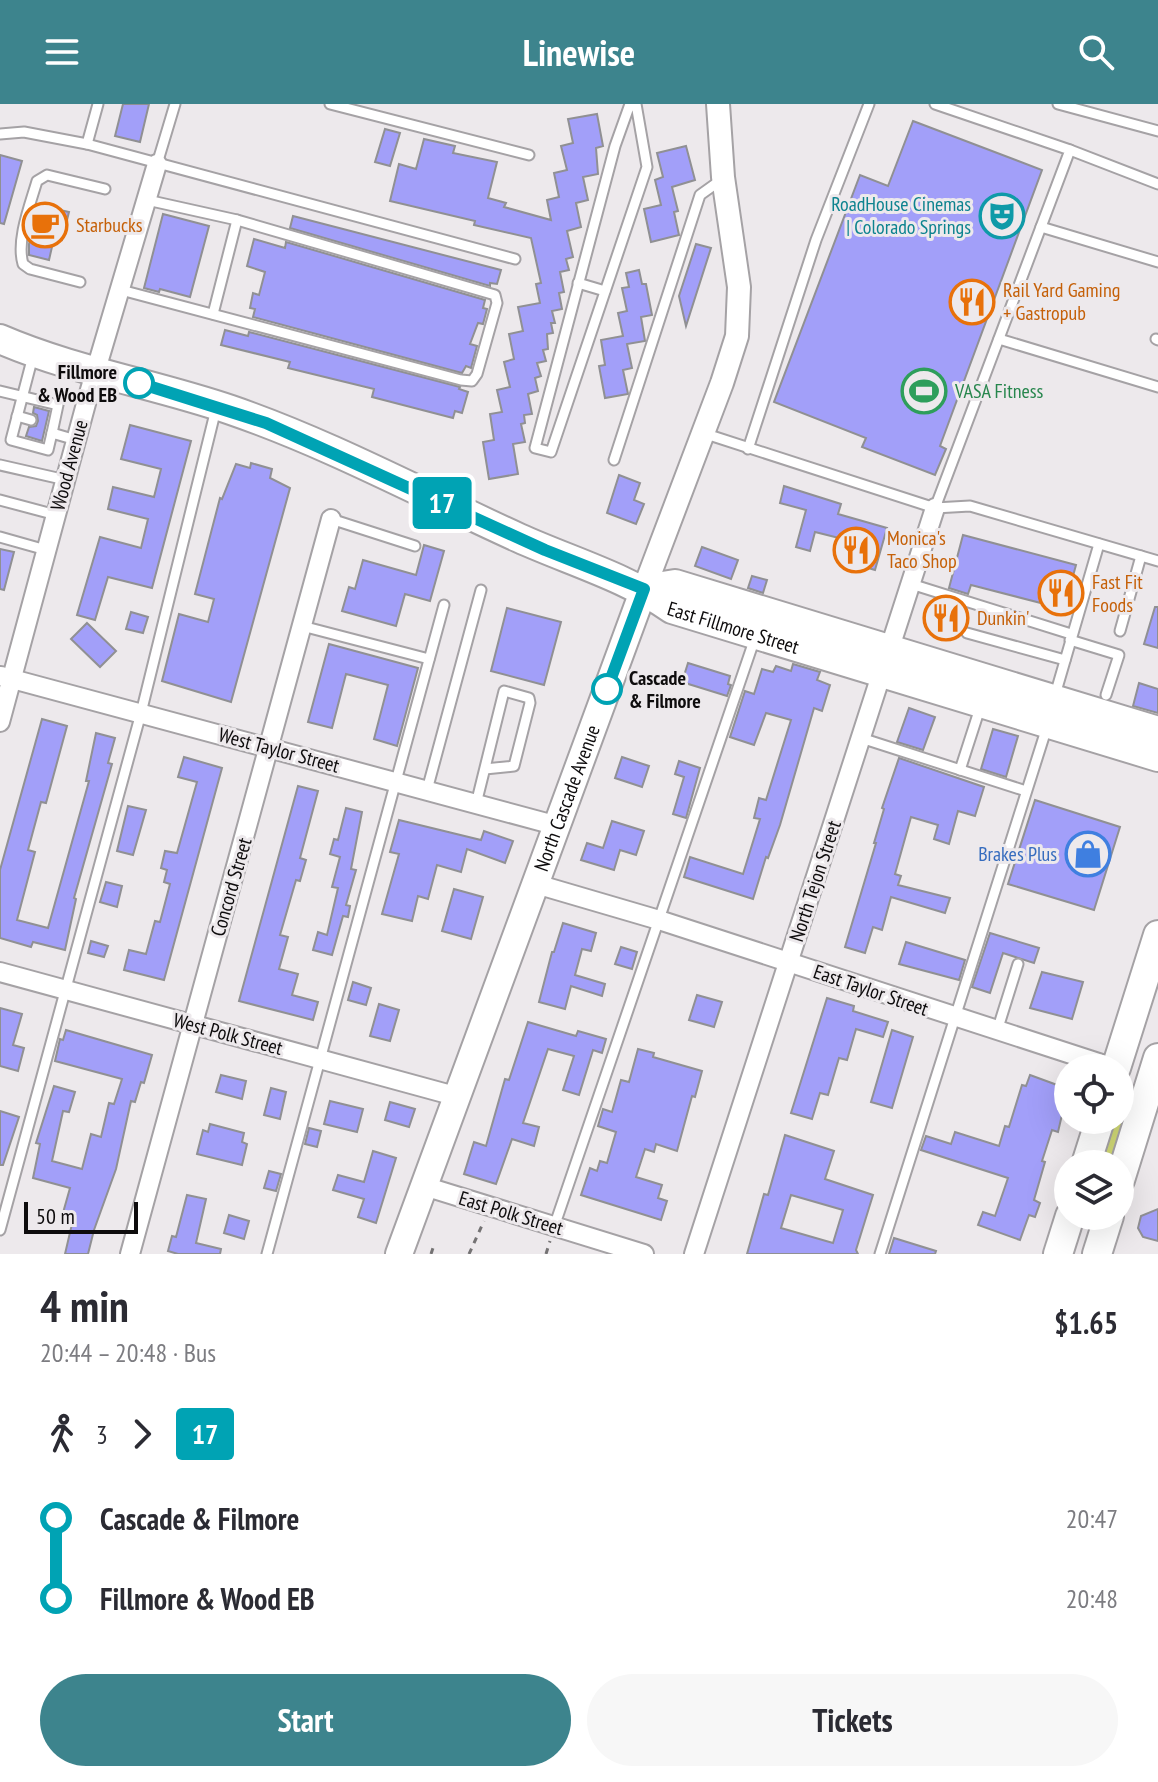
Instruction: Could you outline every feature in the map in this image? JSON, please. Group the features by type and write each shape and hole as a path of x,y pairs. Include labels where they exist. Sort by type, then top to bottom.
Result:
{"main road":[{"path":"0,339 34,352 217,405 301,438 545,550 644,589"},
{"name":"East Fillmore Street","path":"644,589 675,584 885,660 1051,711 1158,757"},
{"name":"East Fillmore Street","path":"644,589 672,609 756,635 885,660 982,703 1051,711 1158,731"},
{"name":"North Cascade Avenue","path":"399,1254 644,589"},
{"path":"1122,1054 1158,935"},
{"path":"1130,1150 1156,1073"},
{"path":"1058,1254 1066,1230"},
{"path":"1098,1254 1105,1230"}],"street":[{"name":"North Cascade Avenue","path":"644,589 730,360 739,316 739,287 723,177 718,104"},
{"name":"Wood Avenue","path":"0,722 6,678 157,164"},
{"name":"North Tejon Street","path":"694,1254 935,508"},
{"name":"Concord Street","path":"130,1254 331,519"},
{"name":"West Taylor Street","path":"6,678 558,826"},
{"name":"East Taylor Street","path":"536,884 659,920 1070,1054"},
{"name":"West Polk Street","path":"0,972 455,1096"},
{"name":"East Taylor Street","path":"1134,1071 1156,1073"},
{"name":"East Polk Street","path":"424,1186 552,1234 644,1254"}],"lane":[{"path":"87,144 98,104"},
{"path":"157,164 175,104"},
{"path":"330,104 529,155"},
{"path":"633,104 647,167 551,452 535,448 615,146 633,104"},
{"path":"748,449 816,240 869,104"},
{"path":"935,104 1158,184"},
{"path":"1058,104 1158,131"},
{"path":"0,134 24,132 87,144 515,259"},
{"path":"935,508 1070,150"},
{"path":"80,282 30,269 23,264 20,253 34,190 37,181 47,175 105,189"},
{"path":"614,460 700,195 723,177"},
{"path":"121,290 461,380 472,381 477,374 497,303 495,295 237,220 147,200"},
{"path":"213,314 237,220"},
{"path":"1041,227 1158,262"},
{"path":"578,283 605,291"},
{"path":"999,339 1158,387"},
{"path":"0,391 22,396 58,405 48,450 11,440 22,396 34,352"},
{"path":"0,1230 141,713 217,405"},
{"path":"17,416 31,420"},
{"path":"51,428 76,440"},
{"path":"703,433 935,508 970,506 1158,561"},
{"path":"0,465 66,480"},
{"path":"0,500 56,515"},
{"path":"331,519 415,546"},
{"path":"0,537 46,550"},
{"path":"880,1254 1051,711 1099,544"},
{"path":"1120,631 1141,556"},
{"path":"911,584 1119,655 1106,695"},
{"path":"427,790 481,590"},
{"path":"267,1254 444,605"},
{"path":"302,626 429,659"},
{"path":"967,633 1065,660"},
{"path":"552,1234 756,635"},
{"path":"476,804 504,691 529,698 514,766 485,769"},
{"path":"960,770 982,703"},
{"path":"861,738 1026,791"},
{"path":"997,1031 1018,964"}],"path":[{"path":"469,1254 486,1218"},
{"path":"546,1254 552,1234"},
{"path":"431,1254 433,1248"}],"green space":[{"path":"1105,1134 1124,1134 1120,1150 1099,1150"}],"building":[{"path":"123,104 149,104 140,142 115,136"},
{"path":"597,114 603,146 596,148 598,174 583,177 588,200 576,203 581,227 567,231 573,257 566,259 569,270 560,272 564,292 559,293 562,309 552,311 555,323 551,323 553,333 547,334 548,349 543,350 546,361 537,363 541,376 535,378 538,391 528,394 532,414 524,415 525,423 521,424 525,442 513,444 518,474 489,479 483,442 494,440 490,414 502,412 497,390 510,387 504,362 514,359 509,334 523,331 518,307 540,303 536,284 541,283 531,238 390,201 399,164 416,169 424,139 455,146 453,153 497,162 488,198 506,203 504,207 551,220 547,200 559,197 554,173 567,170 561,146 573,143 568,119"},
{"path":"913,121 1042,170 940,446 946,449 935,475 862,447 866,438 774,402 860,175 888,186"},
{"path":"385,129 400,133 390,166 375,162"},
{"path":"686,146 695,180 672,187 678,211 674,212 679,235 651,242 644,209 661,205 655,180 663,177 657,153"},
{"path":"0,155 22,161 4,224 0,223"},
{"path":"38,205 69,212 62,240 54,238 49,260 29,255"},
{"path":"163,214 209,226 190,297 144,288"},
{"path":"293,216 501,270 497,284 490,283 490,286 290,228"},
{"path":"254,239 285,248 286,242 485,300 483,308 487,309 483,324 478,323 470,344 477,346 471,368 466,366 462,373 253,317 255,309 250,308 253,293 259,295 265,272 247,266"},
{"path":"696,244 711,248 686,326 679,296"},
{"path":"639,270 642,284 646,284 652,315 641,317 645,341 627,344 632,368 623,370 628,394 605,398 599,366 605,365 601,340 623,336 618,313 627,311 622,288 629,287 626,273"},
{"path":"225,330 248,336 249,332 460,387 468,392 462,413 455,411 453,418 372,397 374,389 288,368 290,362 221,345"},
{"path":"34,407 49,411 42,441 26,436 29,427 36,426 38,421 33,413"},
{"path":"130,425 191,441 152,588 108,577 95,620 77,615 100,537 141,548 148,519 108,509 113,487 154,497 161,469 121,459"},
{"path":"251,463 272,469 270,478 290,488 231,702 162,681 179,614 208,622 214,599 195,594 220,498 236,464 250,468"},
{"path":"619,475 640,483 634,500 644,504 636,524 607,513"},
{"path":"784,486 841,504 838,514 887,528 875,570 837,559 843,539 815,532 810,551 796,547 806,510 780,503"},
{"path":"963,535 1076,565 1064,609 971,585 968,594 949,588"},
{"path":"424,545 444,551 430,601 405,594 396,626 342,611 349,587 355,589 363,560 416,575"},
{"path":"702,547 738,560 731,579 695,566"},
{"path":"0,549 14,552 4,590 0,589"},
{"path":"752,576 767,580 763,593 748,588"},
{"name":"Dunkin'","path":"936,600 964,609 956,638 927,630"},
{"path":"1155,607 1158,607 1158,648 1144,644"},
{"path":"507,608 561,622 544,685 491,671"},
{"path":"131,612 148,617 143,633 126,629"},
{"path":"87,623 116,651 100,667 71,639"},
{"path":"329,644 418,668 397,746 374,739 388,685 346,674 332,728 308,722"},
{"path":"688,663 730,676 727,696 682,682"},
{"path":"793,664 820,672 817,680 830,685 822,711 814,708 780,825 753,899 684,877 690,857 743,874 760,819 754,818 759,798 766,800 791,720 766,713 754,745 730,737 745,691 754,694 762,669 773,672 776,666 791,671"},
{"path":"1139,683 1158,689 1158,713 1133,706"},
{"path":"909,708 935,717 923,750 897,742"},
{"path":"42,719 67,726 46,803 41,802 28,850 35,852 17,920 48,928 89,781 86,781 96,733 115,738 108,763 112,764 74,898 65,950 33,942 31,947 0,938 0,870"},
{"path":"993,729 1018,736 1006,777 981,769"},
{"path":"184,757 222,768 164,980 124,970 129,950 146,954 155,921 160,922 170,884 164,882 167,870 161,868 165,851 177,853 197,782 178,777"},
{"path":"622,757 649,766 642,787 615,778"},
{"path":"899,758 984,787 975,816 958,811 949,844 934,839 938,825 911,817 895,874 901,876 898,885 950,898 945,913 891,897 882,930 873,927 865,953 845,947 876,843 882,808"},
{"path":"679,761 700,768 686,818 673,814 684,777 675,774"},
{"path":"298,786 318,791 300,858 306,860 300,881 296,880 280,935 288,937 279,969 298,974 292,995 318,1002 313,1020 239,1001"},
{"path":"1035,800 1120,827 1094,910 1008,884"},
{"path":"128,806 146,810 133,855 117,851"},
{"path":"346,808 362,812 351,869 356,870 346,905 350,906 348,917 343,916 332,955 313,950 318,932 327,935 338,888 332,887 340,857 330,854 334,839 338,840"},
{"path":"399,820 481,840 484,831 513,841 505,863 467,849 461,872 437,865 428,899 418,896 412,921 382,914 399,854 390,852"},
{"path":"612,821 644,831 636,855 620,850 614,870 581,860 587,843 603,848"},
{"path":"106,882 122,886 117,907 100,902"},
{"path":"454,889 483,897 471,939 442,931"},
{"path":"563,923 596,933 591,951 582,949 575,975 605,984 602,996 571,986 565,1009 539,1002"},
{"path":"990,933 1039,948 1034,963 1003,953 990,993 972,987"},
{"path":"91,941 108,946 104,957 88,953"},
{"path":"906,942 965,960 959,980 899,964"},
{"path":"621,947 637,952 632,969 615,964"},
{"path":"1042,972 1083,982 1072,1019 1030,1008"},
{"path":"353,982 371,988 366,1005 348,1000"},
{"path":"697,995 722,1002 714,1027 689,1020"},
{"path":"827,998 854,1006 853,1011 888,1022 883,1037 856,1029 847,1060 839,1058 828,1095 820,1093 812,1119 791,1113"},
{"path":"379,1004 399,1010 390,1041 370,1036"},
{"path":"0,1008 22,1014 13,1045 24,1048 18,1071 0,1066"},
{"path":"528,1022 576,1036 578,1031 606,1039 602,1053 593,1050 579,1095 563,1090 574,1056 548,1049 523,1123 539,1127 534,1146 512,1139 496,1184 464,1174 474,1142 486,1146 505,1079 509,1080"},
{"path":"66,1030 152,1055 144,1083 141,1082 135,1102 131,1101 116,1169 88,1254 65,1254 72,1224 61,1220 70,1188 33,1178 40,1144 36,1143 54,1086 75,1092 69,1112 63,1111 52,1161 82,1169 91,1134 101,1137 109,1103 114,1104 122,1079 55,1061 60,1039 63,1040"},
{"path":"892,1030 913,1037 892,1108 871,1102"},
{"path":"638,1049 654,1053 653,1057 702,1071 677,1151 656,1144 654,1152 645,1149 636,1177 662,1185 658,1198 667,1201 661,1220 581,1195 590,1168 597,1171 600,1161 607,1163 616,1132 598,1126 603,1109 612,1112 621,1080 629,1082"},
{"path":"221,1075 246,1081 242,1099 216,1092"},
{"path":"1030,1075 1054,1084 1054,1131 1042,1161 1045,1162 1034,1200 1040,1203 1035,1217 1029,1215 1020,1240 978,1225 983,1212 995,1216 1008,1178 921,1150 926,1136 951,1144 955,1132 999,1146 1005,1126 1009,1127 1022,1085 1026,1086"},
{"path":"271,1088 286,1092 280,1119 264,1115"},
{"path":"330,1101 363,1109 357,1132 324,1124"},
{"path":"390,1102 415,1109 409,1127 385,1120"},
{"path":"0,1111 19,1117 3,1165 0,1165"},
{"path":"210,1124 244,1133 242,1142 247,1144 242,1165 197,1154 203,1130 208,1132"},
{"path":"309,1128 321,1131 317,1147 305,1144"},
{"path":"785,1135 834,1151 825,1179 873,1195 856,1250 858,1254 747,1254 764,1194 768,1195","holes":["791,1195 843,1210 833,1243 781,1228"]},
{"path":"373,1151 396,1158 376,1223 358,1217 364,1199 333,1190 338,1175 364,1182"},
{"path":"269,1171 281,1174 276,1191 264,1188"},
{"path":"187,1195 206,1199 196,1243 221,1249 220,1254 178,1254 168,1251 172,1236 176,1237"},
{"path":"1158,1209 1158,1241 1143,1237 1138,1228 1141,1216"},
{"path":"229,1215 249,1221 244,1239 224,1233"},
{"path":"894,1238 936,1251 935,1254 889,1254"}],"bus line":[{"name":"17","path":"139,383 217,405 266,423 545,550 644,589 607,689"}],"place":[{"name":"RoadHouse Cinemas | Colorado Springs","path":"1002,216"},
{"name":"Starbucks","path":"45,225"},
{"name":"Rail Yard Gaming + Gastropub","path":"972,302"},
{"name":"Fillmore & Wood EB","path":"139,383"},
{"name":"VASA Fitness","path":"924,391"},
{"name":"Monica's Taco Shop","path":"856,550"},
{"name":"Fast Fit Foods","path":"1061,593"},
{"name":"Dunkin'","path":"946,618"},
{"name":"Cascade & Filmore","path":"607,689"},
{"name":"Brakes Plus","path":"1088,854"}]}
